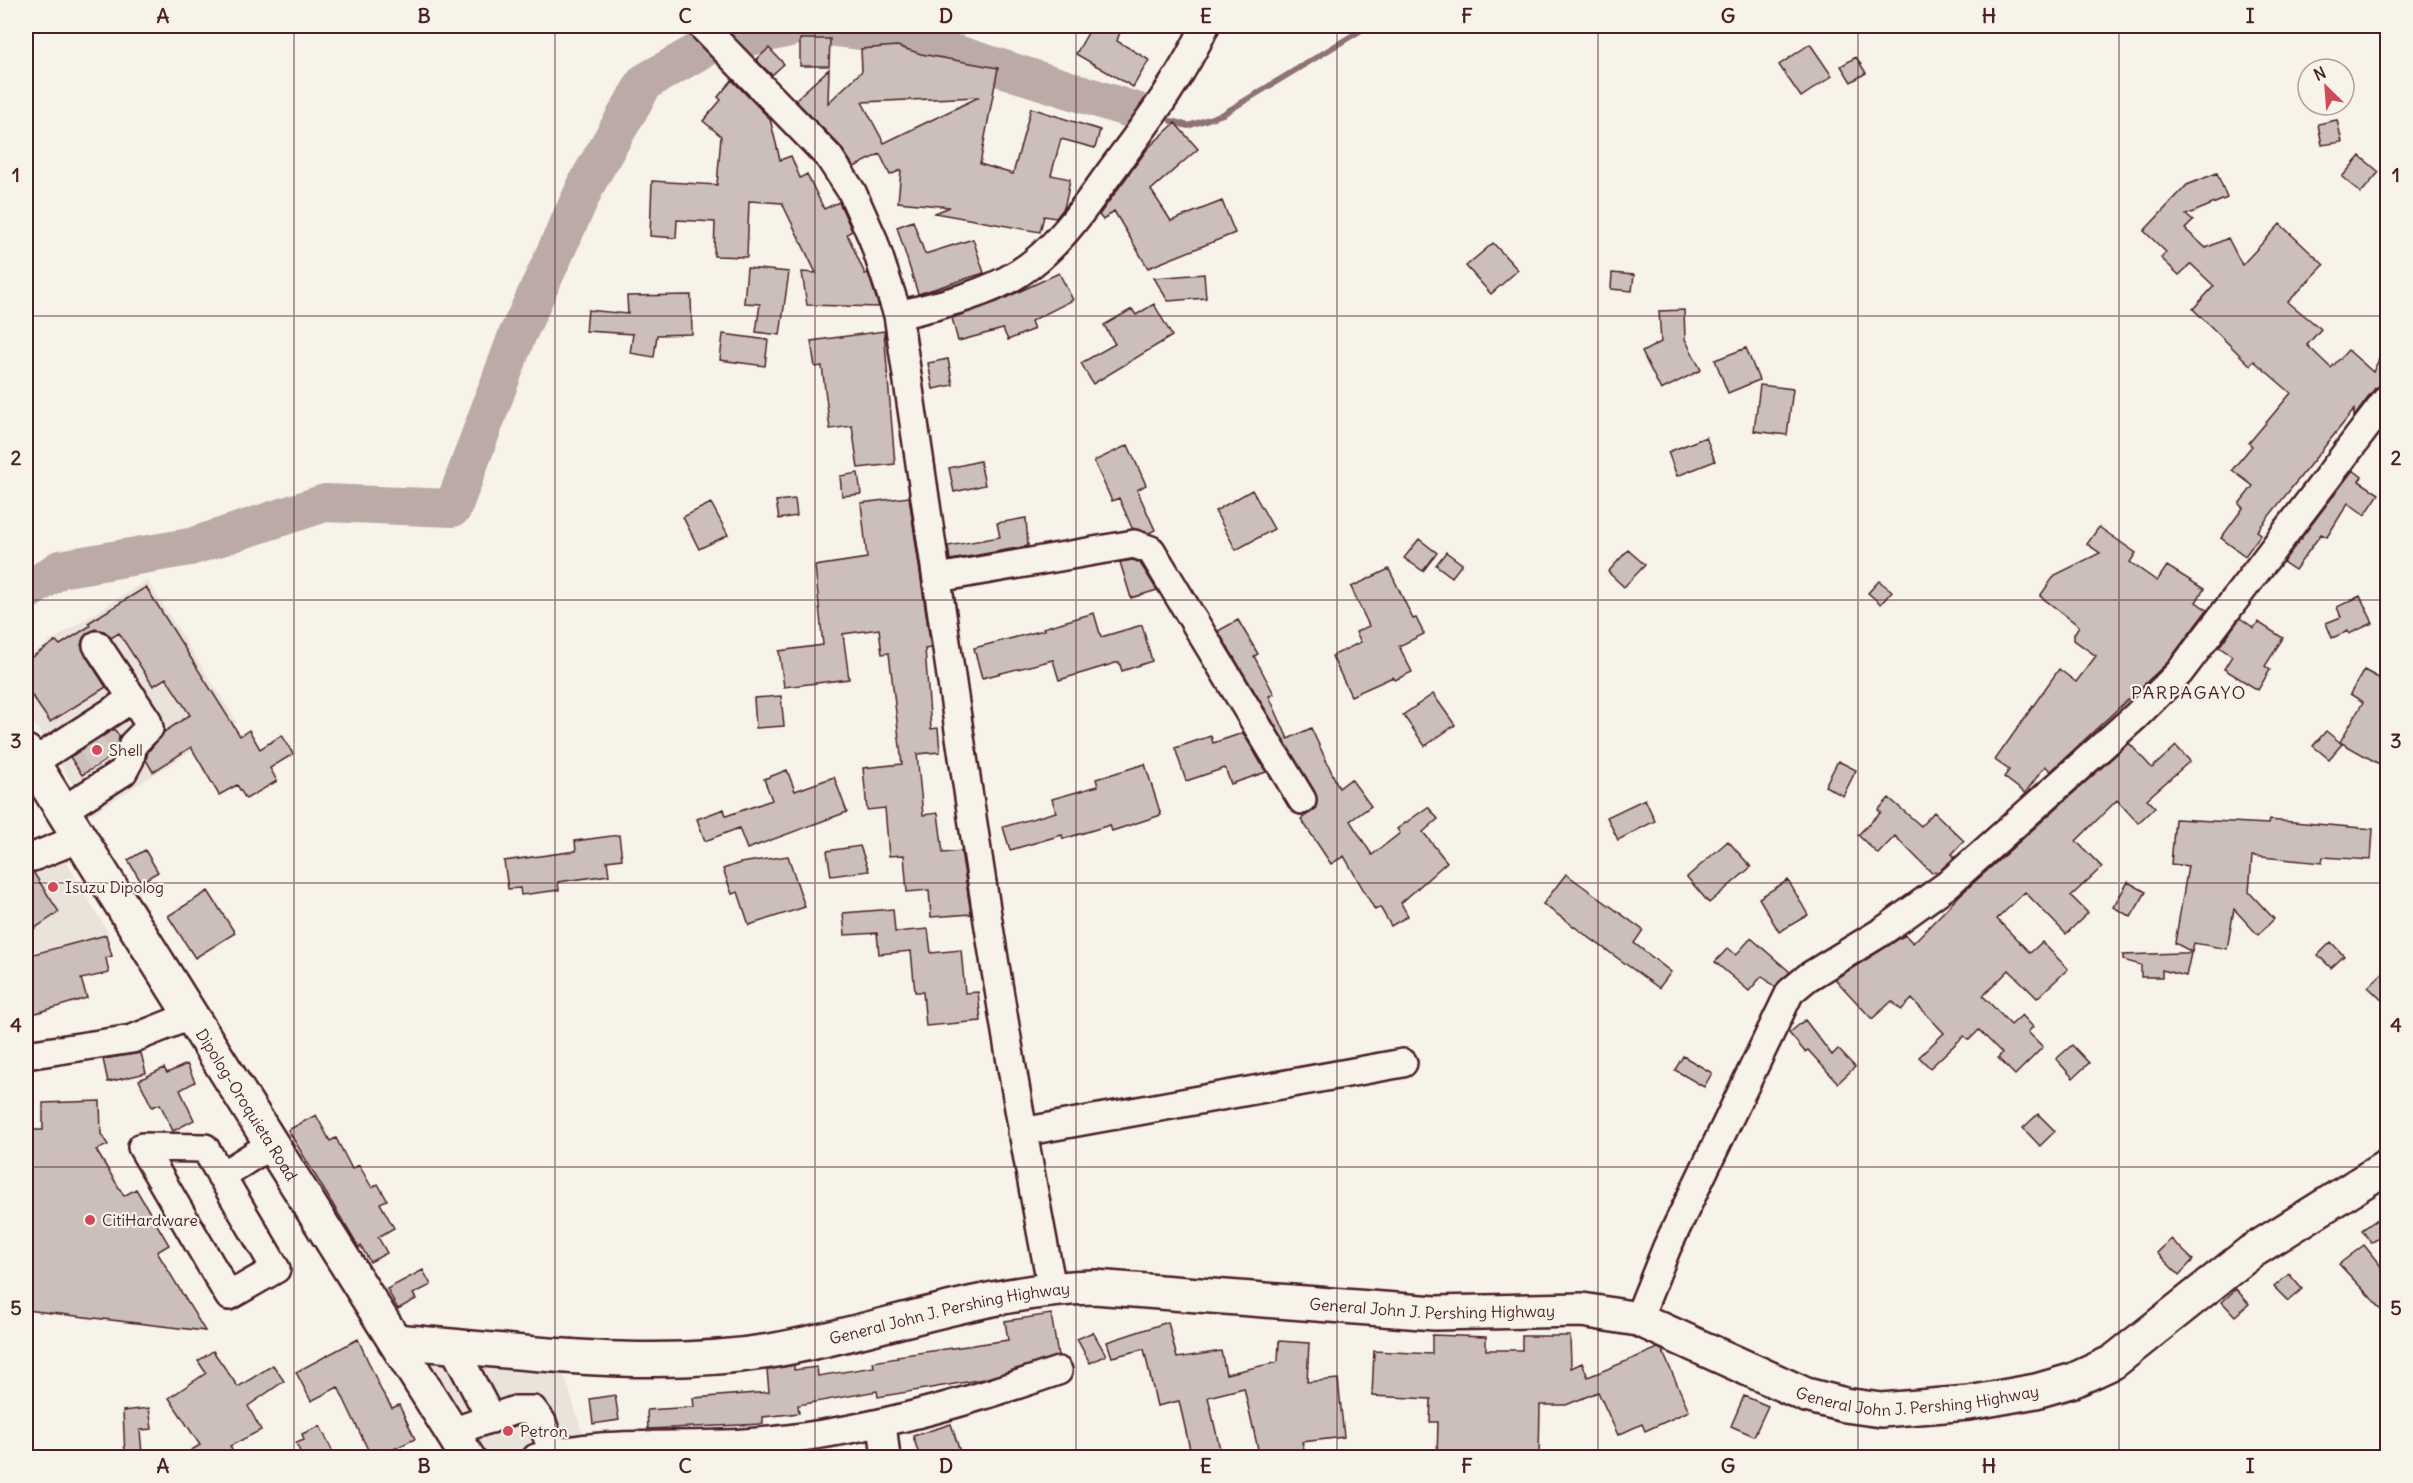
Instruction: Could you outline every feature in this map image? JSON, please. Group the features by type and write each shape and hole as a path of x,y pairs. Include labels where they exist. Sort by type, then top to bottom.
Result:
{"main road":[{"name":"Dipolog-Oroquieta Road","path":"29,758 460,1445"},
{"name":"General John J. Pershing Highway","path":"395,1341 607,1359 716,1357 807,1343 1052,1288 1094,1287 1435,1314 1582,1310 1638,1319 1806,1395 1845,1406 1881,1410 1969,1403 2036,1392 2074,1380 2113,1362 2251,1252 2388,1166"}],"street":[{"path":"702,26 829,157 852,192 873,239 898,315 1022,1132 1052,1288"},
{"path":"898,315 988,289 1018,274 1042,256 1072,223 1163,100 1205,26"},
{"path":"1638,1319 1667,1247 1790,992 1808,977 1883,931 1947,885 2136,716 2179,673 2388,398"},
{"path":"938,578 1134,544 1151,550 1302,800"},
{"path":"62,811 108,770 126,767 134,744 149,728 147,720 97,645"},
{"path":"29,758 85,735 133,698"},
{"path":"33,857 80,838"},
{"path":"26,1055 132,1039 192,1015"},
{"path":"1022,1132 1403,1063"},
{"path":"221,1176 272,1144"},
{"path":"142,1147 205,1148 221,1176 276,1269 229,1296 142,1147"},
{"path":"453,1346 491,1419"},
{"path":"460,1445 491,1419 515,1410 533,1410 542,1422 544,1455 581,1449 761,1442 882,1423 1058,1371"},
{"path":"882,1423 886,1458"}],"shaded area":[{"path":"147,580 237,722 92,814 26,711 26,657"},
{"name":"Isuzu Dipolog","path":"49,833 109,934 26,955 26,841"},
{"path":"431,1363 563,1370 584,1438 491,1457"}],"building":[{"path":"1092,26 1122,26 1117,41 1149,60 1133,87 1076,54"},
{"path":"800,39 830,39 829,66 800,66"},
{"path":"1810,44 1832,76 1801,97 1779,65"},
{"path":"897,46 921,54 998,68 980,164 1013,174 1031,108 1100,130 1095,148 1061,139 1051,175 1070,179 1064,208 1056,218 1044,216 1040,232 935,213 950,207 898,202 901,170 890,175 880,154 854,167 840,146 795,100 829,69 828,103 862,71 861,49","holes":["979,97 884,143 862,102"]},
{"path":"769,48 784,64 772,75 756,60"},
{"path":"1856,57 1866,73 1851,82 1841,66"},
{"path":"732,80 770,119 780,160 791,156 800,178 807,174 824,209 839,202 852,231 847,234 865,274 868,273 879,307 807,305 802,272 816,273 782,203 749,201 747,257 714,256 715,222 677,220 676,238 650,236 652,181 717,185 721,136 703,121 721,100 718,97"},
{"path":"2337,120 2342,142 2322,145 2318,124"},
{"path":"1175,123 1198,149 1151,190 1171,221 1222,201 1235,233 1148,268 1114,211 1103,220 1099,215 1148,148"},
{"path":"2360,156 2379,172 2361,193 2342,177"},
{"path":"2217,173 2227,198 2186,215 2193,221 2185,229 2206,248 2228,238 2242,265 2280,224 2324,265 2288,302 2321,329 2307,345 2331,368 2348,350 2373,372 2388,340 2388,383 2375,388 2354,417 2354,410 2257,531 2261,534 2245,556 2221,538 2243,508 2239,504 2253,486 2232,470 2252,446 2249,443 2291,393 2254,361 2250,365 2193,309 2214,286 2191,264 2179,275 2161,258 2166,252 2144,231 2187,185"},
{"path":"913,221 925,254 973,239 984,273 918,294 897,227"},
{"path":"1493,243 1518,270 1491,294 1466,266"},
{"path":"747,268 789,272 780,335 756,332 760,304 744,303"},
{"path":"1059,273 1073,300 1031,321 1034,329 1008,340 1003,329 958,341 952,318 997,302"},
{"path":"1612,273 1634,275 1632,291 1611,289"},
{"path":"1204,274 1206,298 1168,301 1154,278"},
{"path":"691,295 692,334 657,335 654,357 630,353 633,334 586,331 588,310 628,314 627,296"},
{"path":"1154,304 1172,336 1093,384 1081,363 1115,344 1104,325 1132,309 1136,315"},
{"path":"1684,310 1685,339 1701,370 1661,390 1642,352 1661,342 1659,311"},
{"path":"884,331 895,464 858,468 852,426 830,429 822,366 815,367 811,341"},
{"path":"723,334 768,340 765,366 720,360"},
{"path":"1746,348 1759,380 1728,393 1715,360"},
{"path":"948,359 953,385 933,389 928,363"},
{"path":"1760,385 1793,389 1787,435 1754,431"},
{"path":"1706,437 1715,461 1677,476 1668,452"},
{"path":"1128,445 1146,485 1137,490 1155,530 1149,533 1132,528 1119,498 1112,501 1094,461"},
{"path":"980,461 985,485 954,492 949,468"},
{"path":"2353,470 2362,477 2359,481 2379,494 2365,515 2348,503 2327,537 2321,534 2295,570 2283,562"},
{"path":"858,473 861,494 842,496 840,476"},
{"path":"1252,490 1274,529 1236,550 1215,511"},
{"path":"909,497 931,648 925,649 931,729 938,728 940,752 917,754 923,815 938,813 943,853 961,851 971,914 931,917 929,890 907,892 904,855 889,856 885,808 867,810 863,768 902,764 889,653 882,654 879,629 843,634 849,679 784,687 779,651 823,645 815,566 867,558 861,503"},
{"path":"795,499 797,516 779,519 776,501"},
{"path":"711,503 728,535 699,549 683,517"},
{"path":"1026,518 1028,546 950,560 948,546 1000,537 997,523"},
{"path":"2099,527 2136,553 2130,562 2157,581 2167,566 2204,589 2196,602 2207,610 2167,663 2051,771 2045,766 2025,793 2004,777 2009,770 1995,760 2059,669 2076,682 2096,656 2074,640 2074,634 2079,626 2040,596 2055,575 2100,553 2087,544"},
{"path":"1419,539 1437,553 1423,571 1404,558"},
{"path":"1628,550 1645,565 1624,587 1608,572"},
{"path":"1446,552 1462,564 1452,577 1436,565"},
{"path":"1133,560 1140,563 1157,590 1131,598 1120,562"},
{"path":"1389,569 1413,619 1416,618 1424,634 1399,646 1412,672 1395,680 1393,677 1351,696 1332,656 1361,642 1356,632 1369,626 1351,587"},
{"path":"1879,581 1892,591 1881,604 1868,593"},
{"path":"146,587 240,736 249,730 260,749 282,735 293,754 270,768 277,781 246,799 237,785 219,795 191,747 153,772 146,760 148,752 164,732 190,715 166,678 153,686 119,633 111,638 104,631 95,629 83,638 81,645 84,653 106,687 50,722 26,687 26,661 56,641 60,645 90,626 88,623"},
{"path":"2360,596 2373,623 2349,634 2348,631 2332,638 2326,623 2341,617 2337,607"},
{"path":"1094,613 1101,637 1142,625 1152,661 1122,671 1119,662 1059,680 1053,660 982,678 974,648 1044,630 1043,628"},
{"path":"2240,618 2254,628 2258,622 2283,638 2265,666 2270,670 2258,690 2224,669 2232,656 2219,647"},
{"path":"1238,620 1258,654 1254,656 1274,694 1269,696 1288,739 1311,728 1339,788 1351,779 1371,806 1350,821 1372,855 1400,833 1397,829 1428,807 1438,819 1423,832 1447,862 1401,903 1408,916 1391,926 1380,907 1375,910 1344,856 1331,864 1301,819 1317,808 1315,792 1218,631"},
{"path":"2364,670 2388,683 2388,753 2381,765 2340,742 2363,702 2350,694"},
{"path":"1433,694 1455,725 1425,746 1403,715"},
{"path":"781,696 784,726 756,728 754,698"},
{"name":"Shell","path":"114,729 120,737 115,754 82,775 70,757"},
{"path":"2326,731 2342,744 2329,759 2313,746"},
{"path":"1243,733 1266,772 1231,784 1225,768 1186,781 1175,748 1211,736 1213,743"},
{"path":"2129,743 2152,768 2176,746 2190,761 2147,799 2155,807 2138,823 2117,800 2076,841 2102,867 2071,896 2088,913 2066,934 2025,892 1997,919 2030,953 2042,942 2068,969 2037,998 2009,970 1983,996 2011,1025 2022,1015 2033,1027 2028,1032 2043,1047 2015,1075 1998,1058 2002,1053 1979,1030 1969,1040 1964,1036 1930,1068 1919,1057 1944,1033 1912,999 1901,1010 1892,1001 1872,1019 1835,979 1905,935 1913,943 1960,895"},
{"path":"1838,761 1856,770 1843,796 1825,786"},
{"path":"1145,764 1161,815 1112,831 1110,825 1063,839 1062,835 1010,850 1003,827 1056,812 1052,799 1098,786 1096,779"},
{"path":"787,770 795,791 834,777 847,812 747,849 739,828 705,841 697,819 724,809 726,816 772,800 764,779"},
{"path":"1889,798 1921,826 1934,812 1964,841 1952,854 1955,857 1937,873 1935,871 1932,873 1895,836 1878,854 1858,835 1881,812 1878,810"},
{"path":"1645,799 1655,821 1618,840 1607,817"},
{"path":"2175,819 2268,824 2269,820 2373,829 2371,860 2323,857 2322,863 2252,856 2249,892 2274,919 2258,935 2234,909 2227,949 2194,943 2192,952 2175,943 2188,866 2171,864"},
{"path":"619,835 622,859 607,861 609,875 558,882 559,890 521,895 520,888 508,889 504,861 576,851 575,841"},
{"path":"1728,841 1751,867 1709,903 1687,877"},
{"path":"860,846 869,871 831,876 827,851"},
{"path":"145,850 158,872 141,882 128,860"},
{"path":"788,856 805,907 749,925 738,892 732,894 723,869 740,863"},
{"path":"26,870 33,872 59,912 26,934"},
{"path":"1566,874 1643,930 1634,943 1671,972 1659,988 1543,904"},
{"path":"1788,880 1808,915 1779,932 1759,898"},
{"path":"2128,882 2146,892 2131,917 2113,907"},
{"path":"208,891 235,933 195,958 168,916"},
{"path":"893,909 895,932 928,929 931,953 961,950 965,993 978,992 981,1021 926,1026 923,992 915,992 911,951 879,954 877,933 845,935 843,913"},
{"path":"106,935 112,956 106,958 109,973 81,979 87,998 26,1016 26,956"},
{"path":"1751,938 1790,972 1775,987 1762,976 1749,991 1715,962 1728,948 1736,955"},
{"path":"2331,942 2344,956 2331,968 2318,955"},
{"path":"2191,953 2186,976 2162,970 2162,977 2141,977 2141,965 2123,960 2123,955"},
{"path":"2388,968 2388,1006 2368,987"},
{"path":"1805,1020 1832,1055 1838,1049 1855,1067 1838,1083 1808,1050 1805,1052 1789,1033"},
{"path":"2072,1045 2089,1063 2073,1078 2056,1059"},
{"path":"141,1053 146,1073 108,1082 103,1059"},
{"path":"1683,1056 1712,1073 1704,1087 1675,1070"},
{"path":"187,1064 195,1082 180,1090 194,1120 173,1131 160,1104 152,1107 139,1080 164,1068 167,1073"},
{"name":"CitiHardware","path":"100,1101 101,1134 108,1145 96,1150 124,1196 136,1189 169,1245 157,1252 205,1331 26,1310 26,1130 43,1130 43,1103"},
{"path":"2038,1114 2055,1131 2040,1146 2023,1128"},
{"path":"316,1115 330,1141 336,1138 352,1169 359,1165 372,1188 378,1184 387,1200 380,1203 394,1228 378,1237 387,1253 370,1262 361,1246 359,1248 288,1130"},
{"path":"2388,1212 2388,1232 2371,1243 2362,1230"},
{"path":"2171,1239 2193,1260 2179,1275 2157,1253"},
{"path":"2364,1245 2388,1275 2388,1316 2339,1264"},
{"path":"423,1270 431,1285 413,1294 416,1299 398,1309 387,1289"},
{"path":"2289,1274 2302,1289 2288,1301 2274,1287"},
{"path":"2236,1289 2249,1304 2235,1316 2222,1302"},
{"path":"1051,1314 1058,1356 984,1379 878,1397 877,1391 798,1405 799,1413 763,1417 763,1424 648,1429 647,1410 694,1407 693,1398 769,1392 767,1370 794,1365 794,1370 817,1367 818,1376 874,1367 873,1362 898,1358 897,1356 1008,1340 1005,1321"},
{"path":"1168,1322 1177,1358 1221,1351 1226,1374 1278,1362 1279,1341 1309,1343 1307,1382 1338,1379 1344,1437 1302,1442 1306,1458 1260,1458 1244,1388 1208,1397 1222,1458 1192,1458 1179,1401 1157,1406 1144,1349 1112,1357 1107,1342"},
{"path":"1093,1332 1106,1355 1090,1363 1077,1339"},
{"path":"1432,1335 1486,1337 1486,1350 1522,1350 1522,1336 1570,1336 1571,1368 1582,1363 1588,1377 1658,1348 1662,1350 1689,1411 1645,1431 1642,1424 1618,1435 1598,1392 1566,1405 1540,1405 1539,1458 1437,1458 1438,1422 1430,1422 1431,1399 1372,1396 1374,1351 1432,1354"},
{"path":"358,1339 381,1390 392,1408 399,1405 415,1439 375,1458 372,1458 338,1387 311,1401 296,1372"},
{"path":"213,1351 238,1387 273,1365 284,1381 248,1406 261,1430 230,1446 236,1458 178,1458 200,1445 169,1398 206,1373 198,1361"},
{"path":"615,1395 619,1420 593,1424 590,1399"},
{"path":"1744,1396 1768,1406 1754,1436 1731,1426"},
{"path":"149,1408 152,1429 140,1430 142,1454 125,1456 123,1411"},
{"path":"951,1424 962,1458 920,1458 913,1436"},
{"path":"320,1426 336,1458 303,1458 296,1443 304,1440 302,1434"}],"waterway":[{"path":"727,42 799,26"},
{"path":"819,26 900,36 1142,113"},
{"path":"1171,121 1188,126 1223,114 1368,26"},
{"path":"26,592 60,569 190,547 325,503 453,508 516,338 588,181 645,82 708,46"}],"tunnel":[{"path":"88,740 102,762"}],"place":[{"name":"Shell","path":"97,750"},
{"name":"Isuzu Dipolog","path":"53,887"},
{"name":"CitiHardware","path":"90,1220"},
{"name":"Petron","path":"508,1431"}],"district":[{"name":"PARPAGAYO","path":"2189,692"}]}
